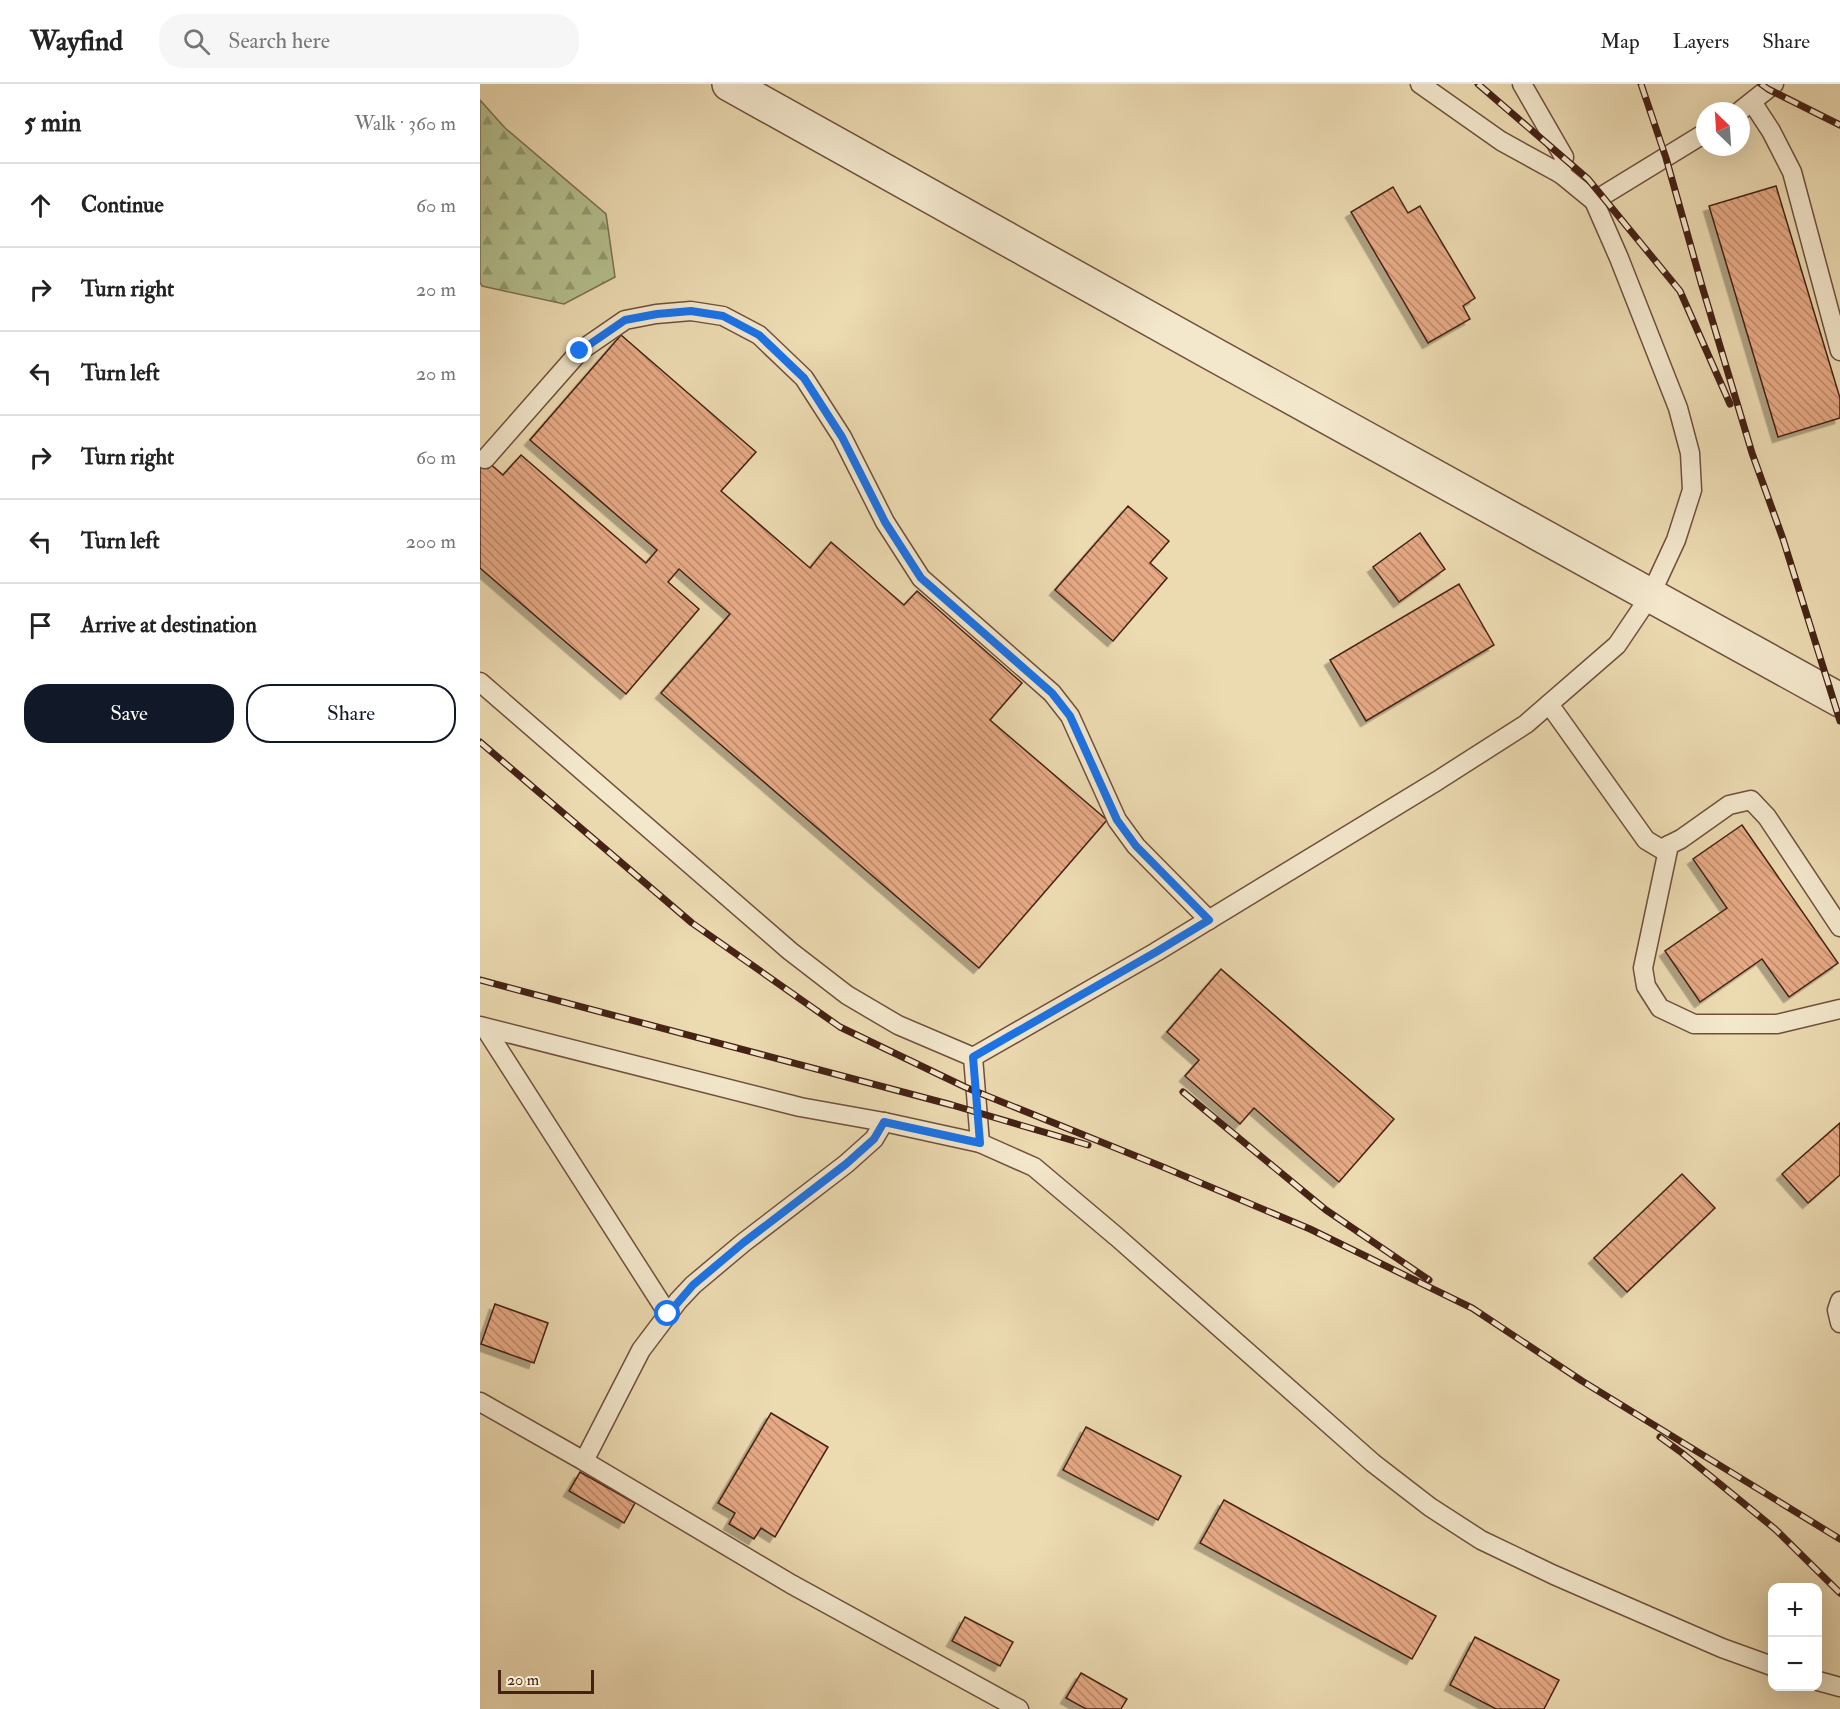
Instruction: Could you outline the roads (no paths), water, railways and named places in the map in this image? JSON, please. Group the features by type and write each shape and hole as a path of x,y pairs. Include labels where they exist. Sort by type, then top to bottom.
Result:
{"street":[{"path":"729,84 1840,700"}],"lane":[{"path":"973,1057 1156,952 1437,781 1526,724 1617,645 1650,596 1676,540 1692,490 1690,453 1678,408 1594,201 1561,174 1501,141 1420,84"},
{"path":"1522,84 1564,156 1561,174"},
{"path":"1750,103 1774,84"},
{"path":"1750,110 1771,131 1792,172 1840,351"},
{"path":"1594,201 1696,139"},
{"path":"485,459 580,351 625,320 691,311 723,316 759,335 804,378 842,437 885,522 921,578 1052,693 1070,716 1117,820 1136,846 1209,920"},
{"path":"480,682 790,951 838,988 898,1025 973,1057"},
{"path":"1549,704 1646,840 1661,849 1681,839 1729,805 1751,800 1767,817 1840,927"},
{"path":"1669,845 1643,968 1646,986 1660,1008 1694,1024 1777,1024 1840,1009"},
{"path":"483,1027 800,1107 980,1143 1034,1167 1117,1237 1373,1463 1430,1507 1481,1540 1554,1575 1722,1648 1768,1664"},
{"path":"483,1027 668,1314"},
{"path":"973,1057 980,1143"},
{"path":"584,1461 641,1350 693,1285 743,1243 853,1158 874,1139 884,1122"},
{"path":"1840,1301 1837,1310 1840,1323"},
{"path":"480,1402 791,1584 1019,1709"},
{"path":"1822,1682 1840,1687"}],"railway":[{"path":"1478,84 1588,179 1680,291 1730,404"},
{"path":"1641,84 1666,158 1752,453 1783,539 1840,721"},
{"path":"1761,84 1840,125"},
{"path":"480,742 692,923 840,1027 965,1087 1310,1229 1472,1308 1582,1381 1840,1539"},
{"path":"480,980 952,1105 1088,1145"},
{"path":"1183,1092 1326,1210 1429,1280"},
{"path":"1660,1437 1775,1529 1840,1593"}]}
